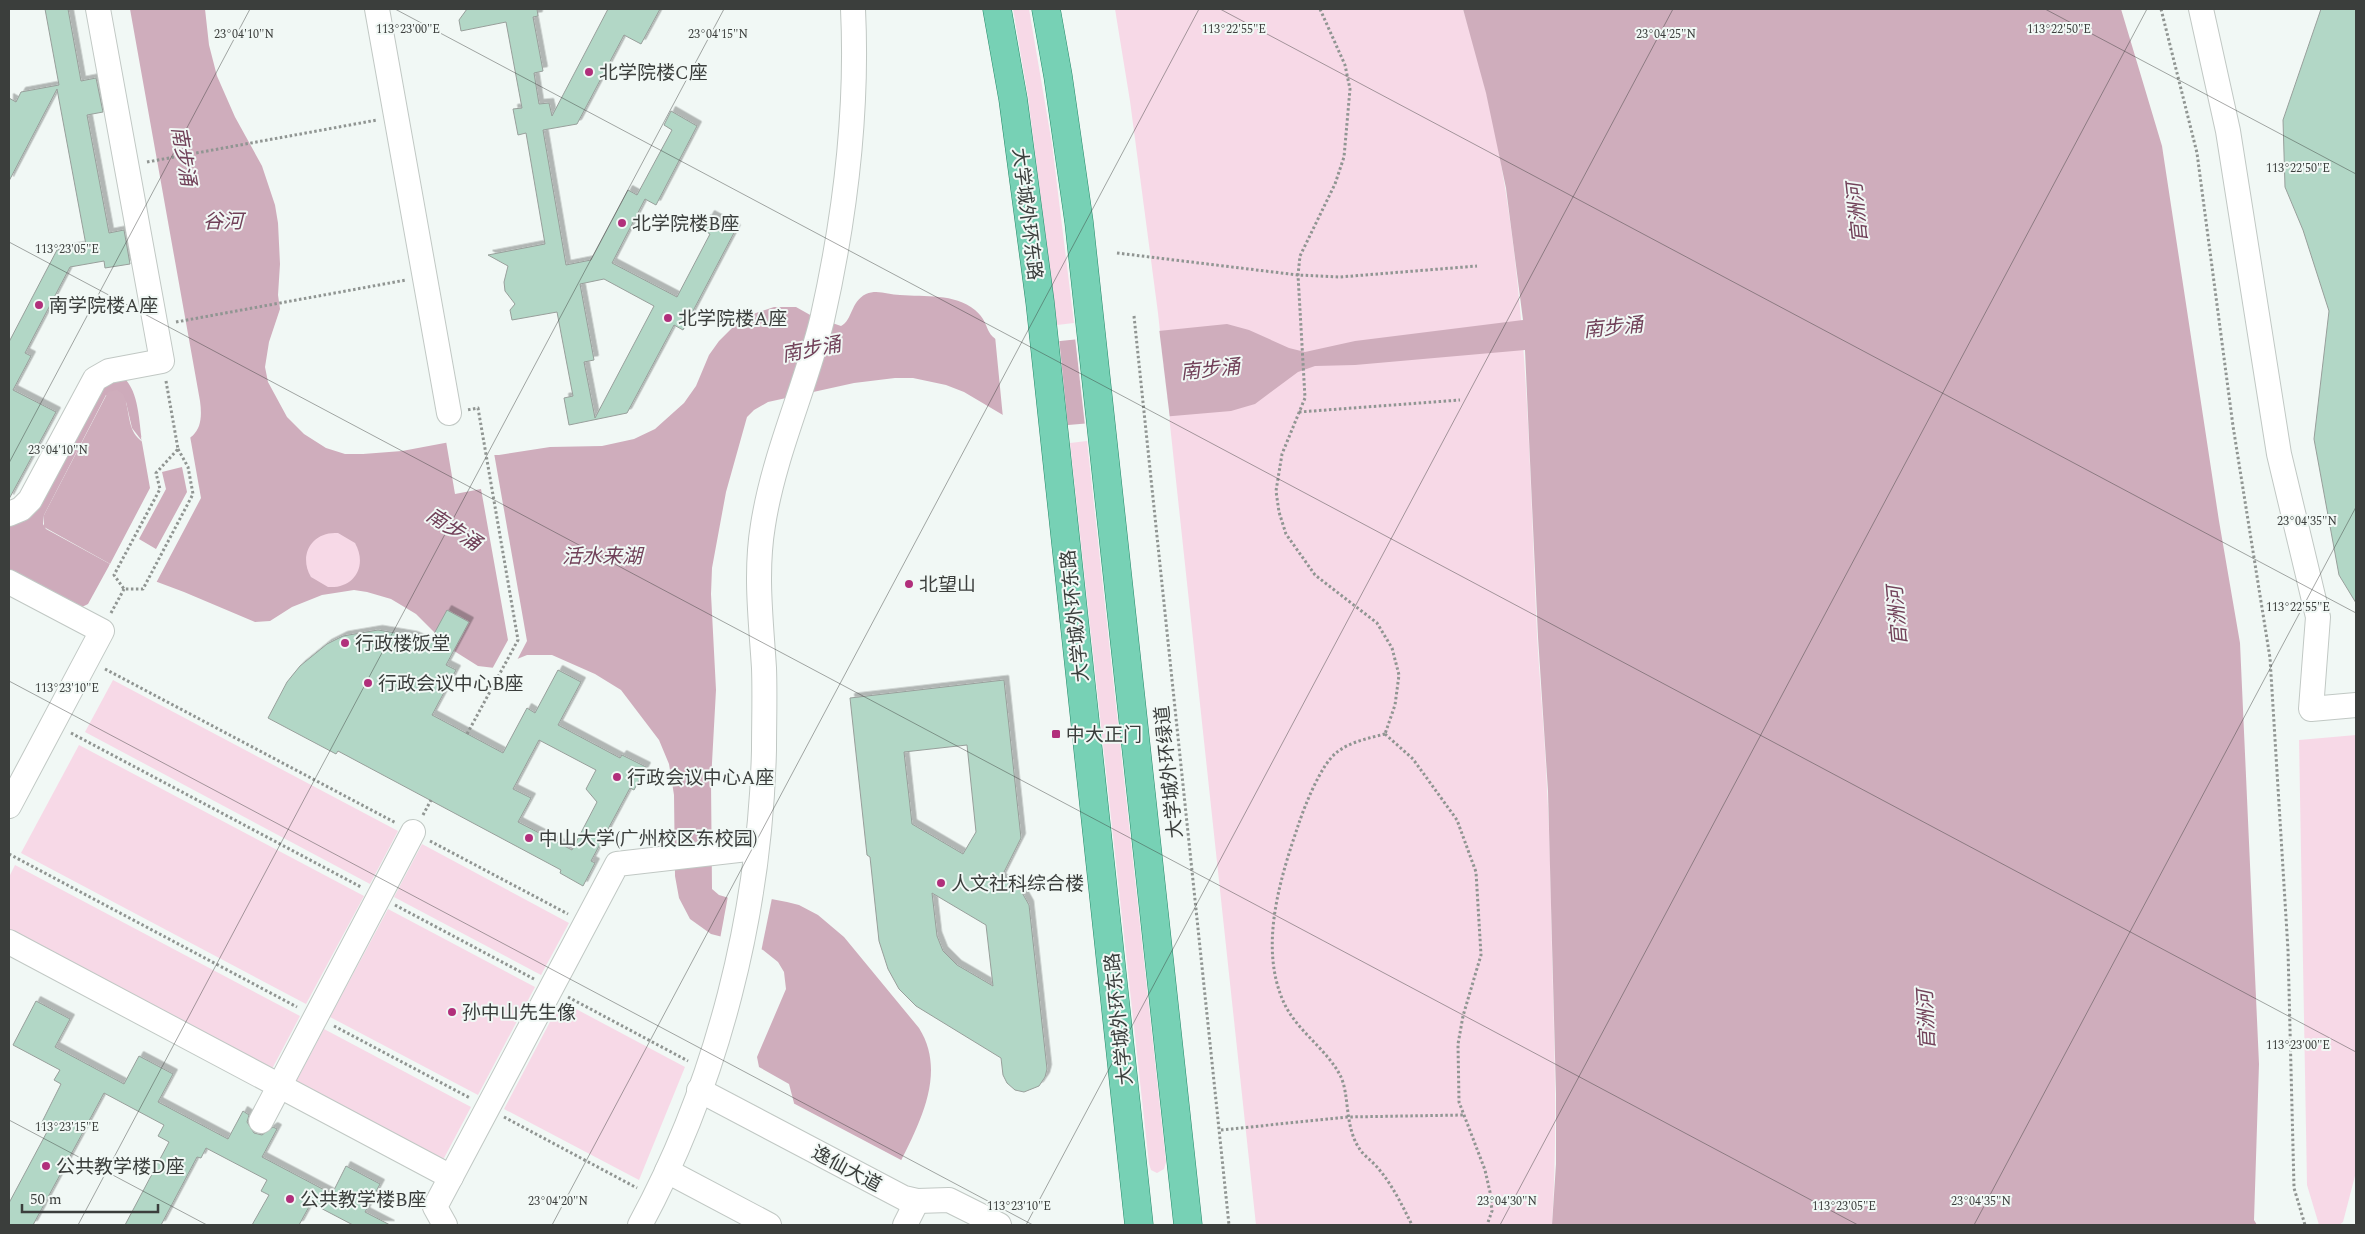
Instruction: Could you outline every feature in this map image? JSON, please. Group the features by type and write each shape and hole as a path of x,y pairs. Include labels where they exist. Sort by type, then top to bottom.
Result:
{"main road":[{"name":"大学城外环东路","path":"997,9 1013,99 1042,326 1140,1225"},
{"path":"1046,9 1068,142 1090,321 1188,1225"}],"lane":[{"path":"9,514 21,509 30,500 95,379 109,371 162,361 98,9"},
{"path":"377,9 449,414"},
{"path":"640,1225 667,1171 699,1090 727,1002 740,949 750,894 762,796 764,742 760,550 775,468 821,320 840,232 848,170 854,78 853,9"},
{"path":"2201,9 2228,131 2279,454 2318,617 2312,709 2356,705"},
{"path":"9,582 102,631 9,806"},
{"path":"261,1121 413,832"},
{"path":"445,1225 435,1207 617,864 756,848"},
{"path":"9,942 451,1177"},
{"name":"逸仙大道","path":"699,1090 904,1198 917,1201 949,1200 999,1225"},
{"path":"667,1171 769,1225"},
{"path":"905,1225 917,1201"}],"path":[{"path":"1320,9 1345,65 1350,89 1344,157 1335,184 1300,256 1298,275 1305,398 1282,454 1276,492 1279,512 1286,534 1315,575 1377,624 1392,648 1399,675 1395,706 1385,734"},
{"path":"2161,9 2197,153 2233,426 2270,658 2288,950 2294,1188 2305,1225"},
{"path":"126,166 397,116"},
{"path":"1117,253 1298,275 1340,277 1477,266"},
{"path":"156,326 425,277"},
{"name":"大学城外环绿道","path":"1134,316 1229,1225"},
{"path":"162,361 178,449 188,466 193,494 143,589 124,588 114,575 160,489 156,473 178,449"},
{"path":"1299,412 1460,400"},
{"path":"449,414 478,408 518,640 467,734"},
{"path":"112,612 124,588"},
{"path":"87,659 586,923"},
{"path":"1385,734 1413,759 1457,820 1476,872 1480,955 1463,1016 1458,1044 1459,1102 1485,1170 1492,1211 1487,1225"},
{"path":"1385,734 1354,743 1335,753 1323,771 1304,809 1284,870 1273,935 1274,965 1278,987 1287,1008 1301,1027 1326,1053 1341,1077 1347,1117 1359,1148 1378,1168 1396,1194 1412,1225"},
{"path":"1221,1130 1347,1117 1463,1115"}],"shaded area":[{"path":"1013,9 1029,9 1052,144 1074,323 1057,325 1028,97"},
{"path":"1115,9 1463,9 1485,86 1501,163 1513,241 1527,398 1537,635 1549,839 1555,1108 1555,1167 1552,1225 1256,1225 1158,313 1130,101"},
{"path":"124,378 133,391 142,441 132,428 126,402 106,395 44,515 43,524 46,529 110,564 88,604 82,607 9,570 9,519 95,388"},
{"path":"1087,441 1166,1162 1164,1169 1157,1173 1151,1170 1149,1164 1070,443"},
{"path":"333,532 348,537 356,545 361,560 356,575 348,583 333,588 318,583 310,575 305,560 310,545 318,537"},
{"path":"113,680 398,831 370,884 85,732"},
{"path":"2356,735 2356,1172 2343,1222 2339,1225 2319,1225 2307,1185 2299,740"},
{"path":"79,745 364,896 306,1004 21,853"},
{"path":"422,844 569,923 541,975 394,897"},
{"path":"15,865 300,1016 272,1069 9,929 9,877"},
{"path":"388,909 535,987 478,1095 330,1017"},
{"path":"561,1001 685,1067 639,1180 504,1109"},
{"path":"324,1029 471,1107 443,1160 296,1082"}],"water":[{"path":"130,9 205,9 209,45 217,76 235,117 262,166 275,205 280,264 278,295 280,309 269,342 265,367 268,382 287,417 304,434 326,448 345,454 402,451 450,442 489,455 499,455 550,447 602,446 634,439 655,429 684,403 696,386 709,355 719,341 733,327 753,314 774,307 796,307 812,316 841,326 848,320 854,306 861,297 870,293 879,292 896,295 939,297 958,301 975,310 981,316 988,330 995,338 1012,346 1227,324 1249,330 1289,348 1305,352 1355,341 1523,320 1506,188 1486,93 1463,9 2121,9 2162,146 2219,521 2240,643 2259,1064 2254,1220 2257,1225 1552,1225 1556,1164 1556,1094 1548,791 1538,637 1525,350 1355,365 1315,366 1298,372 1255,404 1231,411 1045,427 1008,418 964,392 946,385 913,378 895,378 854,383 768,402 754,410 747,417 726,492 712,568 711,594 716,690 711,781 712,889 719,895 729,898 761,897 787,902 799,905 818,915 844,937 919,1028 927,1046 931,1063 930,1081 927,1100 921,1118 897,1169 778,1173 794,1103 789,1084 759,1067 757,1057 786,989 784,972 778,962 763,950 746,943 711,934 690,919 679,898 675,876 674,795 669,764 659,740 621,690 595,674 552,655 527,655 495,668 478,666 451,649 416,614 391,599 367,592 354,590 322,595 292,607 270,621 255,622 184,592 112,565 44,527 44,515 108,392 117,390 123,394 130,423 134,434 138,438 148,445 163,447 185,441 196,432 200,420 200,401","holes":["329,533 338,533 355,543 360,560 359,568 351,580 337,587 328,587 311,577 306,561 307,553 315,540"]}],"pier":[{"path":"1159,328 1170,419 1085,426 1075,337"},
{"path":"995,336 1003,342 1012,343 1059,338 1068,427 1044,429 1003,418"},
{"path":"190,436 201,498 155,585 109,566 150,488 141,437 153,444 167,445","holes":["182,467 187,492 156,549 139,539 166,489 162,472"]},
{"path":"451,440 482,451 494,453 527,641 516,662 491,671 508,640 481,489 455,494 446,441"},
{"path":"753,895 772,898 761,952 720,939 728,896"},
{"path":"793,1103 903,1161 865,1225 757,1225 767,1199"}],"building":[{"path":"45,9 68,9 81,81 96,78 103,112 87,115 109,233 124,230 130,264 105,268 104,261 70,267 25,353 31,356 13,390 56,412 9,499 9,342 57,250 86,245 57,89 9,181 9,98 16,102 21,92 59,85"},
{"path":"467,9 537,9 538,16 533,17 543,71 534,73 539,104 549,103 552,116 608,9 660,9 641,44 624,35 577,124 543,130 566,265 591,260 628,190 637,195 672,130 664,125 671,111 697,126 656,205 645,199 612,263 677,297 710,234 702,229 710,215 736,229 683,330 674,325 627,413 569,425 564,398 573,396 557,312 512,320 510,310 515,304 505,291 504,282 508,266 488,255 545,244 526,133 518,135 513,109 522,108 506,22 461,31 459,20","holes":["604,279 654,306 595,418 584,362 594,360 580,284"]},
{"path":"2321,9 2356,9 2356,603 2339,575 2314,439 2329,311 2303,230 2285,187 2283,120"},
{"path":"447,610 469,622 446,665 456,670 432,715 503,753 527,708 535,713 558,670 581,682 558,725 620,758 622,755 646,767 634,790 630,788 591,861 595,863 583,886 560,873 561,870 338,751 336,754 268,718 287,682 300,666 327,644 343,636 378,630 413,636 429,643","holes":["539,740 596,770 586,789 597,802 572,850 518,822 531,798 513,789"]},
{"name":"人文社科综合楼","path":"1004,680 1021,838 1001,878 1020,889 1029,905 1047,1069 1045,1077 1039,1086 1024,1092 1015,1090 1007,1083 1003,1075 1001,1058 916,1006 899,989 888,969 879,941 870,857 867,855 850,698","holes":["967,745 976,832 963,854 912,824 904,752","932,893 986,925 993,986 957,965 943,951 937,936"]},
{"path":"36,1001 70,1019 55,1047 124,1084 139,1056 173,1074 158,1102 228,1139 243,1111 249,1115 247,1122 254,1133 262,1135 273,1127 277,1129 262,1157 332,1194 346,1166 380,1184 365,1212 390,1225 353,1225 311,1203 299,1225 252,1225 269,1195 261,1191 267,1180 206,1148 201,1158 197,1157 161,1225 125,1225 169,1142 158,1136 164,1125 104,1093 33,1225 9,1225 9,1203 48,1130 40,1126 61,1084 54,1080 60,1070 13,1045"}],"place":[{"name":"北学院楼C座","path":"589,72"},
{"name":"北学院楼B座","path":"622,223"},
{"name":"南学院楼A座","path":"39,305"},
{"name":"北学院楼A座","path":"668,318"},
{"name":"北望山","path":"909,584"},
{"name":"行政楼饭堂","path":"345,643"},
{"name":"行政会议中心B座","path":"368,683"},
{"name":"中大正门","path":"1056,734"},
{"name":"行政会议中心A座","path":"617,777"},
{"name":"中山大学(广州校区东校园)","path":"529,838"},
{"name":"人文社科综合楼","path":"941,883"},
{"name":"孙中山先生像","path":"452,1012"},
{"name":"公共教学楼D座","path":"46,1166"},
{"name":"公共教学楼B座","path":"290,1199"}],"water label":[{"name":"南步涌","path":"184,156"},
{"name":"官洲河","path":"1857,213"},
{"name":"谷河","path":"223,221"},
{"name":"南步涌","path":"1613,327"},
{"name":"南步涌","path":"811,349"},
{"name":"南步涌","path":"1210,369"},
{"name":"南步涌","path":"454,529"},
{"name":"活水来湖","path":"602,556"},
{"name":"官洲河","path":"1897,616"},
{"name":"官洲河","path":"1926,1020"}]}
